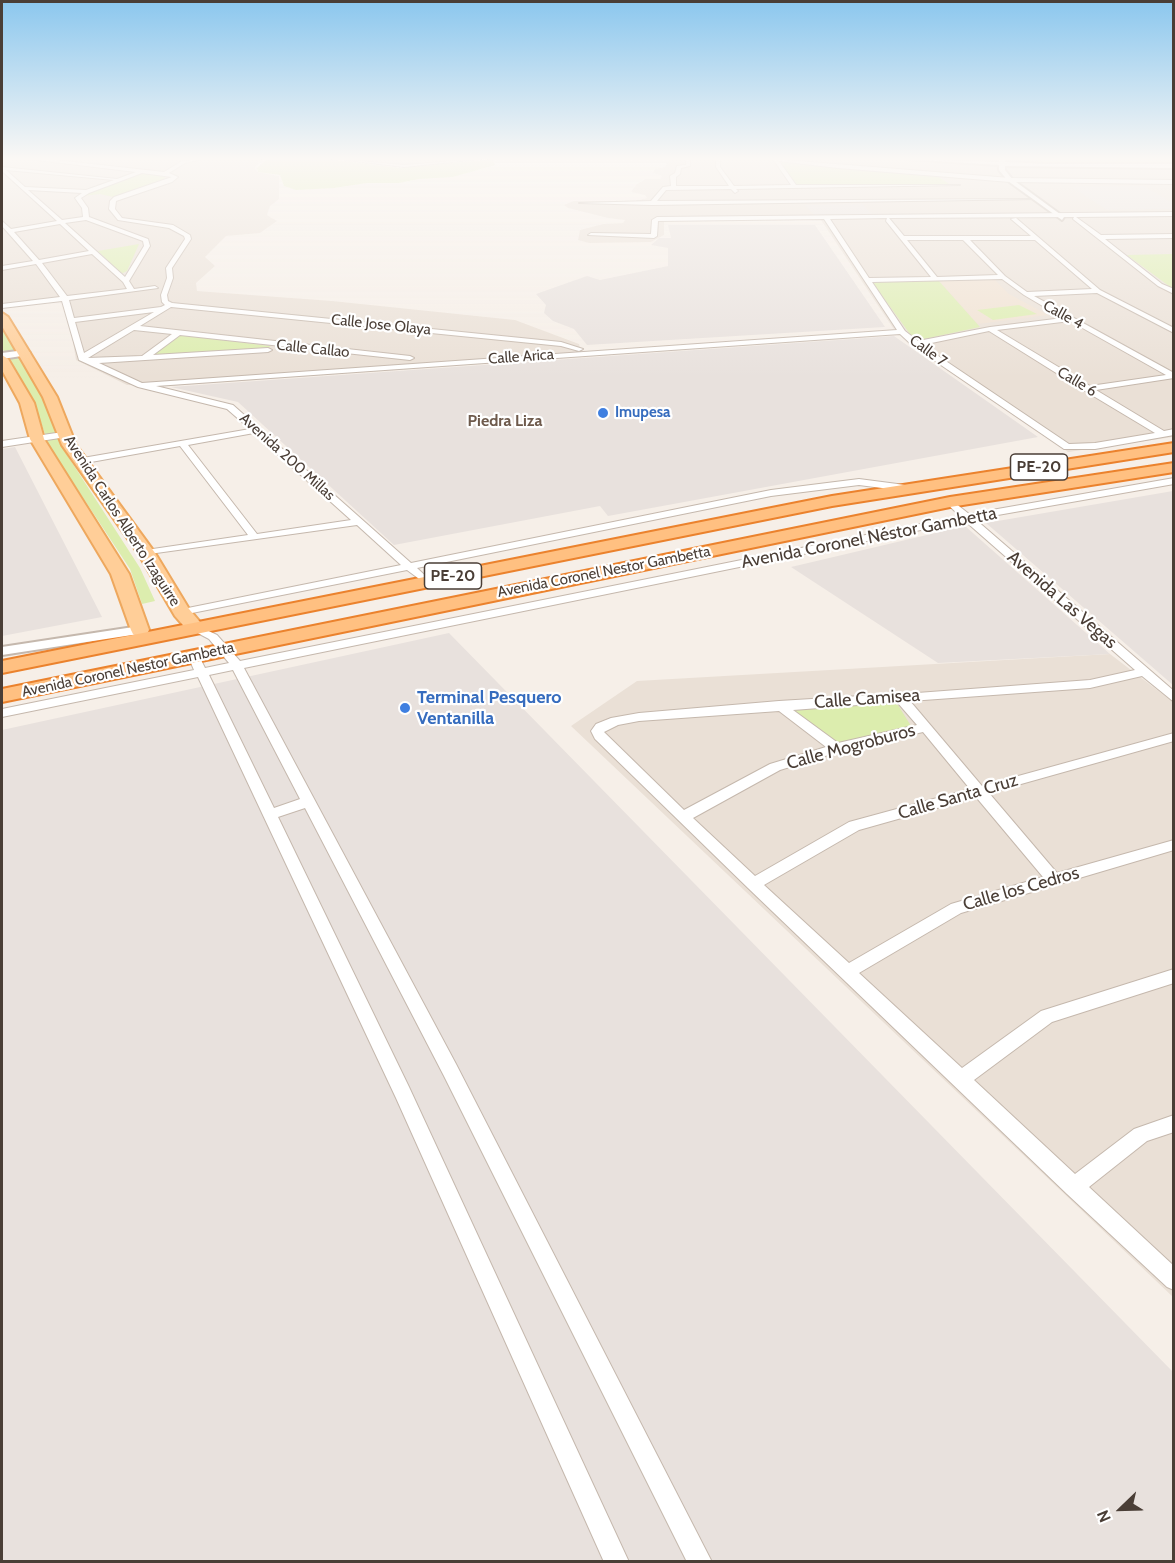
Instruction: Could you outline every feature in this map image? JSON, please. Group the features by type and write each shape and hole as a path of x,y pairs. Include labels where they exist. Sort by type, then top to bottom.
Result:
{"highway":[{"path":"1045,451 1067,447"},
{"name":"Avenida Coronel Nestor Gambetta","path":"2,667 426,581 905,488 1173,447"},
{"path":"905,488 950,468 1011,457"},
{"name":"Avenida Coronel Nestor Gambetta","path":"2,696 197,664 950,502 1173,467"},
{"path":"140,630 195,628"}],"main road":[{"name":"Avenida Carlos Alberto Izaguirre","path":"2,317 50,397 63,435 146,553 182,612 195,628"},
{"name":"Avenida Carlos Alberto Izaguirre","path":"2,358 27,403 37,439 120,574 140,630"}],"street":[{"path":"9,232 38,262 65,299 70,321 86,360"},
{"path":"71,232 126,281 131,291"},
{"path":"124,232 146,240 147,246 126,281"},
{"path":"86,360 167,307 164,295 170,278 169,268 188,239 187,235 182,232"},
{"path":"591,235 654,236 654,232"},
{"name":"Calle 7","path":"835,232 902,332 916,344 1067,447"},
{"path":"897,232 935,278"},
{"path":"1030,232 1098,291 1173,331"},
{"path":"1093,232 1160,285 1173,292"},
{"path":"1099,237 1173,236"},
{"path":"902,238 1036,237"},
{"name":"Calle 4","path":"965,238 1003,277 1026,294 1173,376"},
{"path":"2,268 92,252"},
{"path":"869,280 1003,277"},
{"path":"2,306 155,288"},
{"path":"1026,294 1098,291"},
{"name":"Calle Jose Olaya","path":"70,321 167,307 561,344 591,352"},
{"path":"916,344 990,329 1069,319"},
{"name":"Calle Callao","path":"135,328 411,362"},
{"name":"Calle 6","path":"990,329 1163,434"},
{"name":"Calle Arica","path":"141,385 411,362 448,362 902,332"},
{"path":"144,358 178,333"},
{"path":"557,355 563,351 561,344"},
{"path":"2,347 22,349"},
{"path":"86,360 297,347"},
{"path":"2,358 22,349"},
{"name":"Avenida 200 Millas","path":"86,360 141,385 230,407 426,581"},
{"path":"1088,389 1173,376"},
{"path":"80,460 258,430"},
{"path":"1067,447 1095,446 1173,432"},
{"path":"2,444 63,435"},
{"path":"183,444 255,536"},
{"name":"Avenida Coronel Néstor Gambetta","path":"231,657 968,517 1173,481"},
{"path":"182,612 771,493 859,482 905,488"},
{"name":"Avenida Las Vegas","path":"950,502 1173,698"},
{"path":"146,553 358,522"},
{"path":"195,628 213,637 231,657 309,801 700,1562"},
{"path":"2,651 140,630"},
{"path":"2,713 197,664 403,1093 617,1562"},
{"name":"Calle Camisea","path":"683,817 600,736 597,731 602,726 639,717 899,696 1090,684 1144,672"},
{"path":"899,696 1054,880"},
{"path":"779,705 836,748"},
{"name":"Calle Mogroburos","path":"683,817 775,767 836,748 924,728"},
{"name":"Calle Santa Cruz","path":"753,884 854,826 1173,737"},
{"path":"270,815 309,801"},
{"path":"683,817 1173,1280"},
{"name":"Calle los Cedros","path":"847,972 956,908 1173,845"},
{"path":"961,1079 1047,1016 1173,976"},
{"path":"1074,1187 1141,1135 1173,1123"}],"shaded area":[{"path":"2,232 262,232 226,236 205,257 215,266 196,283 197,291 332,301 515,320 579,344 582,355 165,386 127,385 76,360 66,300 2,307"},
{"path":"580,232 664,232 664,235 651,242 589,243 578,240"},
{"path":"670,232 820,232 885,327 587,345 574,329 553,321 544,313 546,305 536,294 587,276 600,280 668,266 668,248 651,245 659,238 671,238"},
{"path":"829,232 1173,232 1173,437 1068,452 893,328"},
{"path":"995,280 1009,294 1048,315 977,324 939,281"},
{"name":"Imupesa","path":"894,336 1038,437 608,516 600,506 394,545 238,402 171,387"},
{"path":"15,447 102,617 2,636 2,449"},
{"path":"1174,491 1173,685 986,523"},
{"path":"965,526 1110,654 938,663 791,567"},
{"path":"449,633 1173,1372 1173,1561 2,1561 2,730"},
{"path":"1110,654 1173,702 1173,1297 571,726 637,681"}],"green space":[{"path":"139,244 127,271 123,273 119,272 98,251"},
{"path":"1173,254 1173,289 1127,255"},
{"path":"938,280 980,327 915,341 872,282"},
{"path":"1019,305 1037,314 993,320 977,310"},
{"path":"2,329 45,399 60,444 140,568 155,601 142,604 130,569 49,446 34,402 2,348"},
{"path":"183,335 271,347 152,356 151,354"},
{"path":"891,703 898,705 911,726 833,745 793,715 795,710"}],"place":[{"name":"Imupesa","path":"603,413"},
{"name":"Terminal Pesquero Ventanilla","path":"405,708"}],"district":[{"name":"Piedra Liza","path":"505,421"}]}
